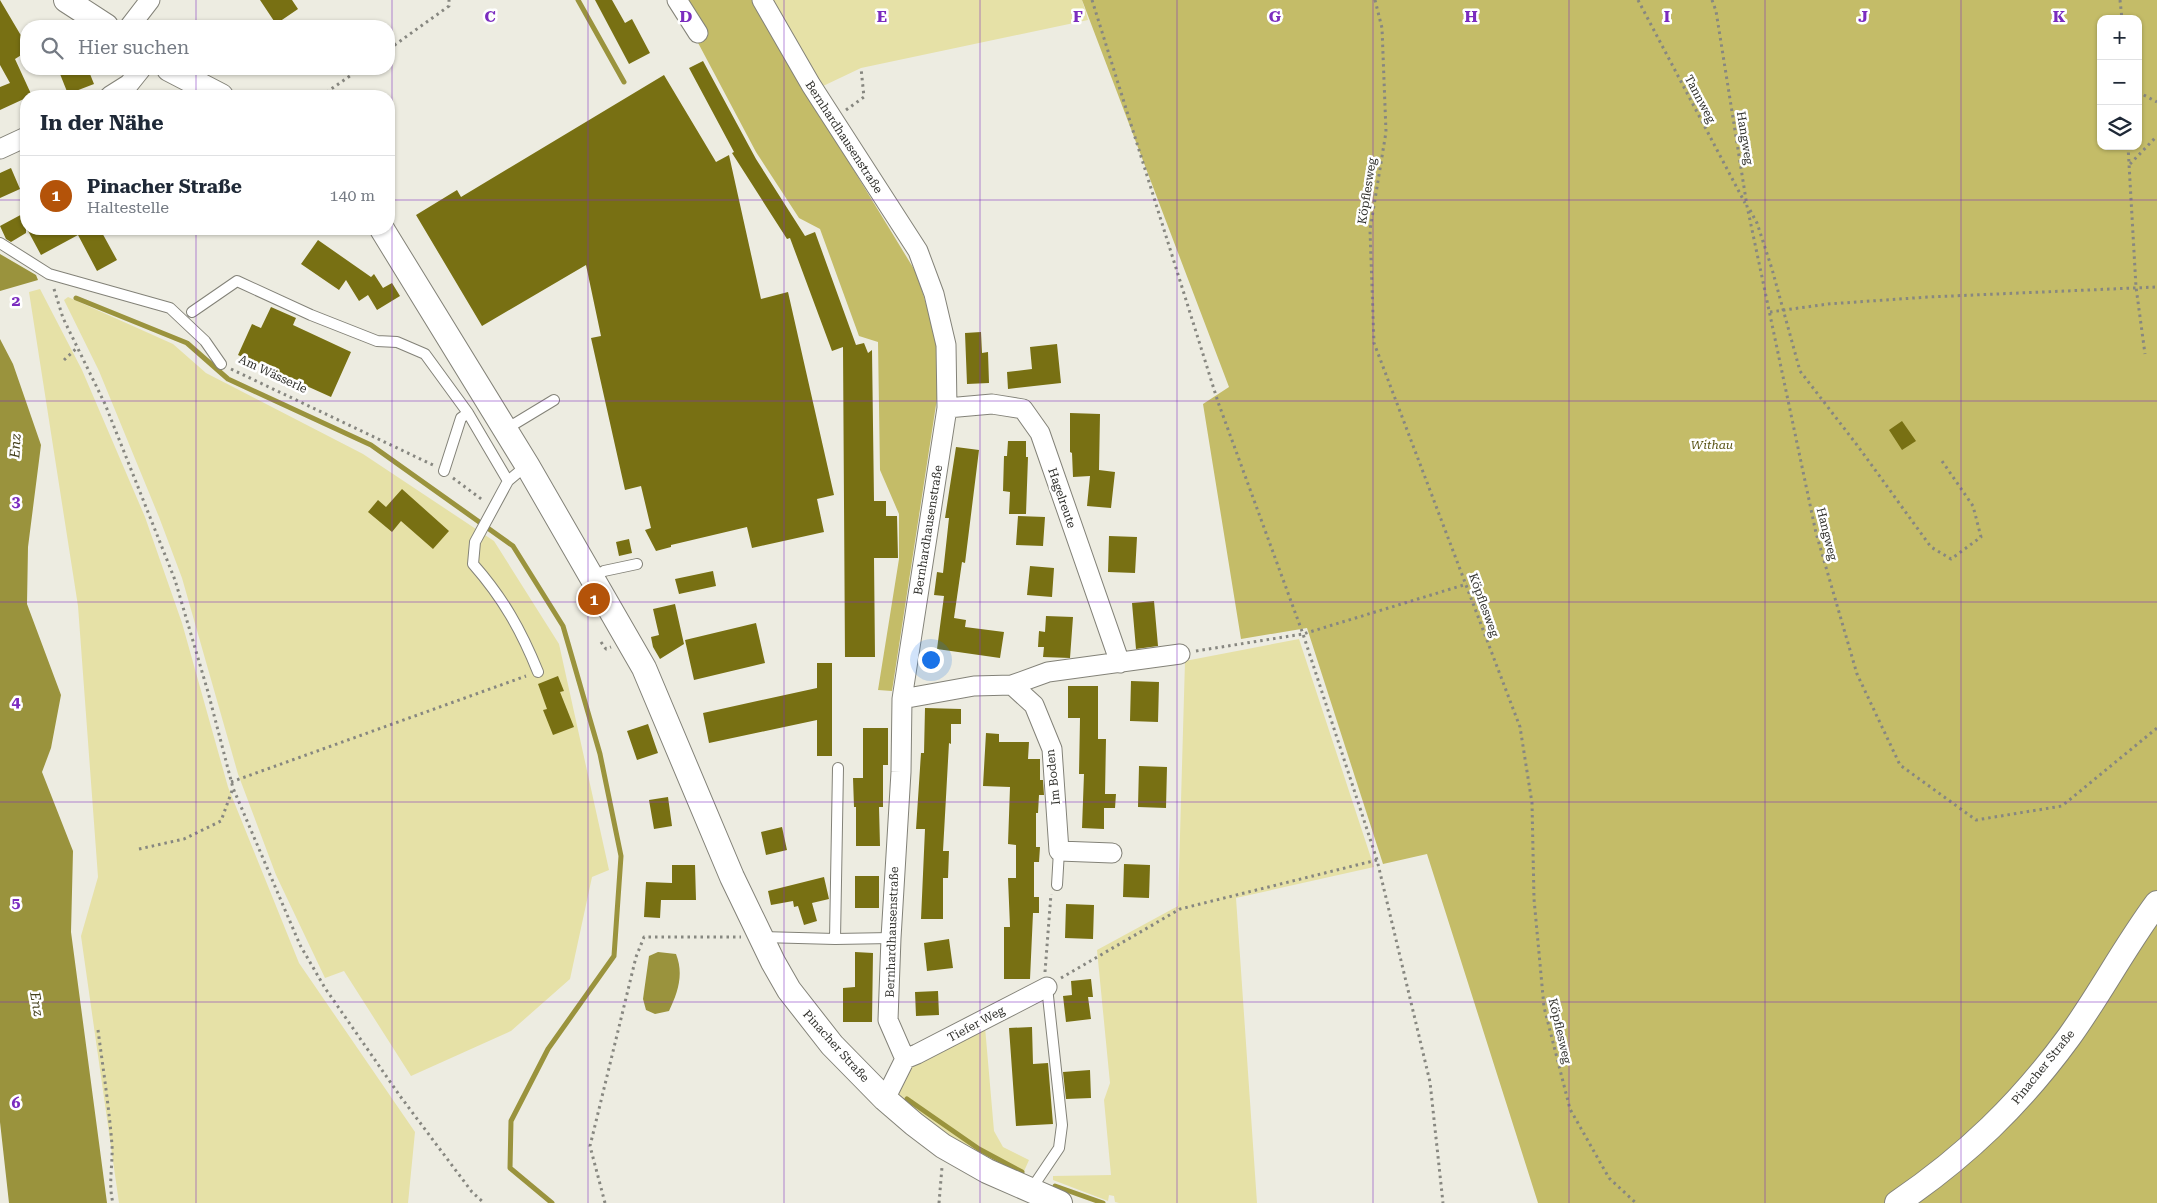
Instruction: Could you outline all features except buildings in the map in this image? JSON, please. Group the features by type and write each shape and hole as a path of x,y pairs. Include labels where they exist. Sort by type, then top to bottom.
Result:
{"street":[{"path":"66,0 97,20"},
{"path":"135,20 150,0"},
{"path":"677,0 698,33"},
{"name":"Bernhardhausenstraße","path":"762,0 811,85 918,251 934,294 946,345 947,408 902,699 901,772 888,1020 904,1059"},
{"path":"120,90 129,84 136,75"},
{"path":"181,75 209,90"},
{"path":"0,149 20,140"},
{"name":"Pinacher Straße","path":"386,235 527,465 556,524 592,578 644,668 760,937 789,990 808,1018 885,1099 943,1146 987,1172 1030,1192 1060,1203"},
{"name":"Hagelreute","path":"947,408 992,404 1023,409 1040,433 1120,663"},
{"path":"902,699 974,686 1012,685 1048,672 1180,654"},
{"name":"Im Boden","path":"1012,685 1034,705 1052,749 1059,851"},
{"path":"1059,851 1112,853"},
{"name":"Pinacher Straße","path":"1897,1203 1976,1143 2023,1095 2069,1036 2157,903"},
{"name":"Tiefer Weg","path":"904,1059 1047,986"},
{"path":"885,1099 904,1059"}],"lane":[{"name":"Am Wässerle","path":"0,243 49,274 170,308 205,341 221,364"},
{"path":"192,312 237,281 311,315 376,341 398,342 425,354 468,413 508,481"},
{"path":"506,430 554,400"},
{"path":"444,471 461,418 468,413"},
{"path":"527,465 508,481 475,542 473,564 512,606 538,672"},
{"path":"592,578 604,571 637,564"},
{"path":"835,940 838,768"},
{"name":"Im Boden","path":"1057,885 1059,851"},
{"path":"760,937 835,940 891,938"},
{"path":"1030,1192 1059,1148 1062,1126 1047,986"}],"path":[{"path":"395,45 449,6 449,0"},
{"path":"1092,0 1218,402 1304,634 1377,860 1430,1082 1443,1203"},
{"name":"Köpflesweg","path":"1375,0 1382,28 1386,132 1370,230 1374,343 1467,584 1520,728 1532,804 1534,899 1544,1007 1570,1109 1609,1178 1636,1203"},
{"name":"Tannweg","path":"1638,0 1757,223 1800,371 1857,445 1931,547 1951,559 1981,537 1973,506 1942,461"},
{"name":"Hangweg","path":"1712,0 1716,11 1747,206 1822,552 1857,674 1900,765 1976,820 2062,806 2157,728"},
{"path":"2120,0 2122,15"},
{"path":"856,105 864,97 861,68"},
{"path":"330,90 351,75"},
{"path":"2142,94 2157,102"},
{"path":"2130,165 2157,136"},
{"path":"2128,150 2136,287 2145,354"},
{"path":"49,274 63,318 105,404 175,580 208,692 233,788 300,944 325,988 400,1096 472,1192 484,1203"},
{"path":"1770,312 1928,297 2032,294 2157,287"},
{"path":"64,360 78,347"},
{"name":"Am Wässerle","path":"221,364 412,454 444,471 477,498 495,506"},
{"path":"1180,654 1304,634 1467,584"},
{"path":"231,782 538,672"},
{"path":"139,849 184,839 221,821 233,788"},
{"path":"1057,885 1049,896 1045,972 1047,986 1180,909 1377,860"},
{"path":"605,1203 590,1146 636,957 644,937 760,937"},
{"path":"98,1030 110,1124 112,1158 110,1172 113,1203"},
{"path":"939,1203 943,1146"}],"shaded area":[{"path":"773,0 1082,0 1088,20 861,68 821,87"},
{"path":"40,289 82,370 145,517 182,623 228,787 299,963 415,1132 408,1203 119,1203 81,936 98,877 78,606 29,292"},
{"path":"68,297 173,344 206,373 363,454 494,541 559,644 609,870 592,877 570,979 511,1031 411,1076 344,971 325,978 276,875 238,774 182,578 99,371 64,300"},
{"path":"1299,639 1374,867 1236,898 1257,1203 1119,1203 1115,1202 1114,1196 1109,1195 1108,1201 1053,1180 1053,1176 1111,1175 1104,1100 1110,1083 1097,950 1178,906 1185,661"},
{"path":"985,1027 994,1131 1003,1147 1029,1160 1021,1178 937,1130 900,1100 897,1088 912,1062"}],"green space":[{"path":"684,0 755,0 816,108 917,274 940,350 938,392 892,691 878,690 899,559 899,514 880,470 878,342 859,336 820,229 799,218 756,152 696,39"},
{"name":"Withau","path":"1082,0 2157,0 2157,1203 1538,1203 1427,854 1383,864 1307,628 1241,639 1203,404 1229,387"}],"water":[{"path":"0,254 36,275 38,280 0,291"},
{"name":"Enz","path":"0,339 13,364 41,445 28,547 27,604 61,695 51,748 42,772 73,851 71,932 107,1203 9,1203 0,1122"},
{"path":"658,952 676,954 680,976 675,997 669,1011 655,1014 646,1010 643,999 649,956"}],"waterway":[{"path":"578,0 624,82"},
{"path":"76,298 187,343 228,379 371,445 513,546 563,626 600,754 621,856 614,956 548,1049 511,1121 510,1168 552,1203"},
{"path":"907,1099 979,1149 1022,1172"},
{"path":"1055,1186 1103,1203"}],"place":[{"name":"Pinacher Straße","path":"594,599"}]}
